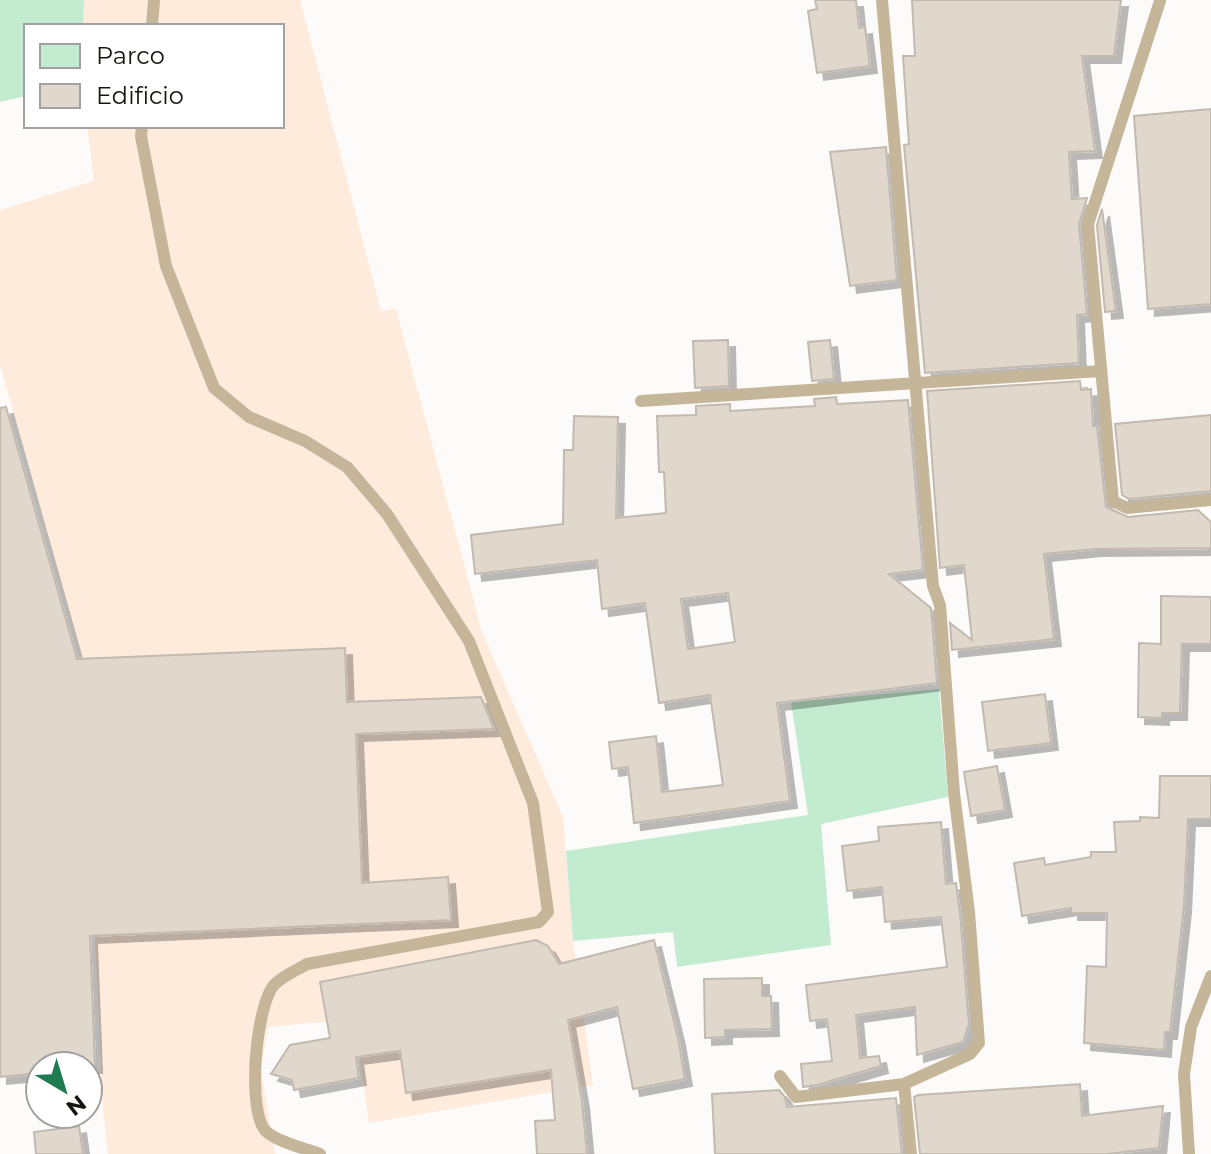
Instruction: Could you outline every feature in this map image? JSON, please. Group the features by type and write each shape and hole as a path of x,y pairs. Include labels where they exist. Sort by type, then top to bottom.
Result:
{"lane":[{"path":"152,24 154,0"},
{"path":"780,1076 796,1097 904,1084 970,1054 979,1043 969,912 954,793 940,605 933,586 882,0"},
{"path":"1160,1 1088,224 1113,501 1127,508 1211,501"},
{"path":"142,128 166,266 214,388 249,417 305,441 347,467 387,514 469,641 533,803 548,912 539,922 307,964 274,984 263,1004 256,1065 257,1118 266,1133 320,1154"},
{"path":"641,401 1101,371"},
{"path":"1189,1154 1184,1074 1191,1027 1211,976"},
{"path":"904,1084 911,1154"}],"shaded area":[{"path":"84,0 300,0 381,311 396,309 482,632 563,817 573,941 593,1085 369,1123 354,1019 268,1027 261,1069 275,1154 108,1154 88,798 88,679 0,365 0,210 94,181 87,128 284,128 284,24 83,24"}],"green space":[{"path":"0,0 84,0 83,24 24,24 24,96 0,102"},
{"path":"939,689 948,797 821,824 831,945 677,967 673,932 573,941 566,851 808,815 791,702"}],"building":[{"path":"815,0 856,0 859,28 865,27 870,66 817,73 808,11 817,9"},
{"path":"912,0 1121,0 1114,56 1082,56 1095,151 1069,152 1072,199 1087,198 1079,224 1087,314 1077,315 1079,363 925,373 904,145 909,144 903,56 915,56"},
{"path":"1211,109 1211,304 1148,309 1134,116"},
{"path":"886,147 897,280 850,286 830,152"},
{"path":"1102,209 1116,311 1105,312 1097,225"},
{"path":"728,340 729,386 695,388 693,341"},
{"path":"830,340 834,379 812,381 808,342"},
{"path":"1080,381 1081,390 1091,389 1093,426 1097,426 1106,507 1128,517 1198,510 1211,522 1211,548 1095,549 1044,554 1054,639 952,650 950,623 972,640 964,565 940,568 927,391"},
{"path":"836,397 837,404 908,400 923,570 889,574 931,608 937,683 777,703 790,801 634,823 628,767 612,769 609,742 656,736 662,792 723,785 710,695 659,703 645,603 602,609 597,560 475,574 471,535 563,524 564,450 573,450 574,416 618,417 616,518 666,513 664,472 659,472 657,416 696,415 696,406 730,404 730,411 815,406 814,399","holes":["728,593 735,642 688,649 681,599"]},
{"path":"6,407 77,659 345,648 347,702 481,697 494,729 356,734 362,883 448,877 451,920 90,936 94,1050 24,1050 24,1075 0,1077 0,408"},
{"path":"1211,415 1211,491 1129,499 1122,495 1115,424"},
{"path":"1161,596 1211,597 1211,644 1182,644 1180,713 1162,713 1162,718 1138,717 1139,643 1161,644"},
{"path":"1045,694 1051,743 988,751 982,702"},
{"path":"997,766 1005,810 971,816 964,772"},
{"path":"1160,776 1211,776 1211,819 1188,819 1184,906 1170,1032 1165,1032 1164,1050 1084,1043 1087,966 1106,967 1107,913 1071,913 1071,908 1022,916 1014,863 1044,858 1045,865 1091,857 1091,852 1116,852 1114,822 1140,821 1140,817 1159,818"},
{"path":"941,822 946,884 956,883 960,913 969,1024 963,1042 917,1055 915,1007 856,1015 860,1058 879,1056 881,1066 803,1087 801,1064 832,1061 827,1019 810,1021 806,985 947,967 941,917 885,922 882,887 847,891 842,846 879,841 878,827"},
{"path":"536,940 548,946 559,964 654,940 678,1038 685,1079 633,1089 617,1007 568,1020 582,1101 587,1154 537,1154 535,1121 555,1120 551,1070 406,1093 400,1051 356,1057 359,1078 294,1090 292,1080 271,1074 290,1045 330,1038 320,982"},
{"path":"762,978 762,996 771,996 772,1029 725,1030 725,1037 705,1038 704,979"},
{"path":"1080,1084 1082,1116 1163,1106 1159,1148 1107,1154 920,1154 914,1097 918,1095"},
{"path":"779,1090 785,1097 787,1107 896,1098 902,1154 715,1154 712,1094"},
{"path":"80,1130 83,1154 36,1154 34,1132"}]}
